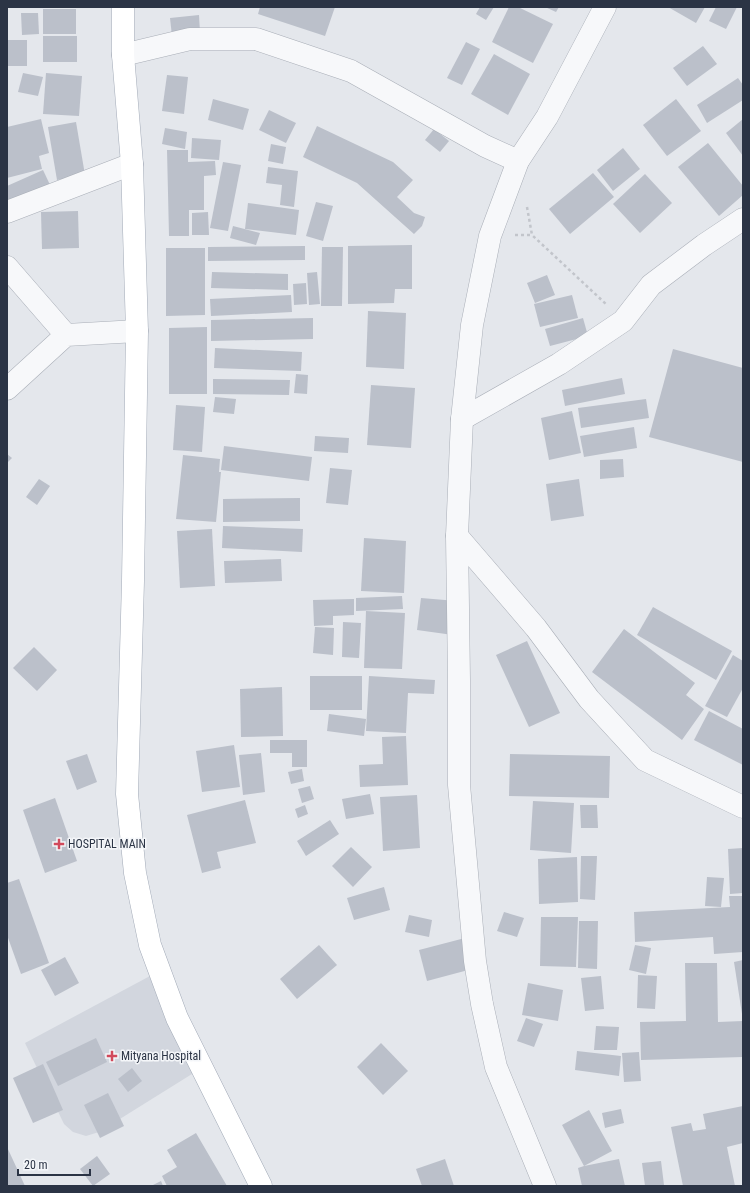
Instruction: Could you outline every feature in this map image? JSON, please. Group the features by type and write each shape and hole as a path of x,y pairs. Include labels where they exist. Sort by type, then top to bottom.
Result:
{"main road":[{"path":"123,7 123,55 132,164 137,331 133,574 127,794 135,873 150,945 177,1018 261,1186"}],"street":[{"path":"545,1186 496,1067 482,1004 475,961 459,785 457,536 462,419 472,325 490,236 518,161 547,117 605,7"},
{"path":"123,55 190,39 256,39 351,71 485,146 518,161"},
{"path":"7,212 132,164"},
{"path":"462,419 559,364 623,321 651,285 704,244 743,219"},
{"path":"7,267 66,334"},
{"path":"7,389 66,334 137,331"},
{"path":"457,536 536,628 589,699 645,760 743,807"}],"path":[{"path":"532,235 623,321"}],"shaded area":[{"name":"Mityana Hospital","path":"150,976 200,1069 99,1132 86,1136 73,1132 64,1124 25,1043"}],"building":[{"path":"260,7 335,7 325,36 258,14"},
{"path":"480,7 494,7 486,20 476,14"},
{"path":"509,7 518,7 553,24 533,63 492,42"},
{"path":"545,7 559,7 556,12"},
{"path":"668,7 705,7 696,23"},
{"path":"716,7 737,7 726,29 709,21"},
{"path":"43,9 76,9 76,34 43,34"},
{"path":"21,13 38,13 39,34 22,35"},
{"path":"199,15 200,33 172,36 170,18"},
{"path":"43,36 77,36 77,62 43,62"},
{"path":"7,40 27,40 27,66 7,66"},
{"path":"466,42 480,49 462,85 447,78"},
{"path":"703,46 717,64 687,86 673,68"},
{"path":"494,54 530,74 508,115 471,94"},
{"path":"23,73 43,77 38,96 18,92"},
{"path":"46,73 82,76 79,116 43,114"},
{"path":"167,75 188,77 184,114 162,111"},
{"path":"738,78 743,85 743,100 707,123 697,105"},
{"path":"213,99 249,109 243,130 208,120"},
{"path":"676,99 701,131 667,156 643,125"},
{"path":"269,110 296,123 286,143 259,130"},
{"path":"41,119 49,153 39,156 42,169 7,178 7,127"},
{"path":"743,119 743,156 726,133"},
{"path":"76,122 85,175 57,180 48,127"},
{"path":"317,126 393,162 413,180 397,197 414,213 425,217 422,226 414,234 357,183 303,157"},
{"path":"165,128 187,132 185,149 162,144"},
{"path":"434,129 449,141 440,152 425,140"},
{"path":"192,138 221,140 219,160 191,158"},
{"path":"708,143 743,186 743,195 719,216 678,167"},
{"path":"271,144 286,147 283,164 268,161"},
{"path":"623,148 640,169 613,191 597,170"},
{"path":"167,150 188,150 188,162 215,161 216,175 204,176 204,210 189,210 189,236 169,236"},
{"path":"223,162 241,165 228,231 210,228"},
{"path":"268,167 298,171 294,207 280,205 282,185 266,183"},
{"path":"43,170 51,187 7,207 7,186"},
{"path":"593,173 614,197 570,234 549,209"},
{"path":"645,174 672,203 640,233 613,204"},
{"path":"316,202 333,206 323,241 306,236"},
{"path":"248,203 299,210 296,235 245,229"},
{"path":"78,211 79,248 42,249 41,212"},
{"path":"208,212 209,235 192,235 192,213"},
{"path":"233,226 260,233 256,245 230,238"},
{"path":"412,245 412,289 395,289 394,303 348,304 348,246"},
{"path":"305,246 305,260 208,261 208,247"},
{"path":"322,247 343,247 342,306 321,306"},
{"path":"166,248 205,248 205,315 166,316"},
{"path":"212,272 288,274 288,290 211,288"},
{"path":"317,272 320,304 309,305 307,273"},
{"path":"547,275 555,295 535,303 527,283"},
{"path":"306,283 307,304 294,305 293,284"},
{"path":"291,295 292,312 211,316 210,299"},
{"path":"572,295 578,318 540,327 534,304"},
{"path":"368,311 406,313 404,369 366,367"},
{"path":"313,318 313,339 211,341 211,320"},
{"path":"583,318 588,336 550,346 545,329"},
{"path":"207,327 207,394 169,394 169,328"},
{"path":"215,348 302,352 301,371 214,368"},
{"path":"673,349 743,368 743,462 649,437"},
{"path":"296,374 308,375 307,394 294,393"},
{"path":"622,378 625,394 565,406 562,390"},
{"path":"213,379 290,380 289,395 213,394"},
{"path":"371,385 415,388 411,448 367,445"},
{"path":"215,397 236,399 234,414 213,412"},
{"path":"646,399 649,418 581,428 578,408"},
{"path":"176,405 205,407 202,452 173,450"},
{"path":"572,411 581,453 549,460 541,418"},
{"path":"634,427 637,448 584,457 580,436"},
{"path":"315,436 349,438 348,453 314,451"},
{"path":"224,446 312,457 309,481 221,470"},
{"path":"7,454 12,458 7,463"},
{"path":"183,455 220,459 219,472 221,472 216,522 176,519"},
{"path":"623,459 624,477 600,479 600,460"},
{"path":"330,468 352,470 348,505 326,503"},
{"path":"39,479 50,486 37,505 26,497"},
{"path":"579,479 584,516 551,521 546,484"},
{"path":"300,498 300,521 223,522 223,499"},
{"path":"223,526 303,529 302,552 222,548"},
{"path":"212,529 215,586 180,588 177,531"},
{"path":"364,538 406,541 404,593 361,591"},
{"path":"281,559 282,581 225,583 224,561"},
{"path":"402,596 403,609 356,611 356,598"},
{"path":"421,598 457,601 453,635 417,630"},
{"path":"354,599 354,615 333,616 333,625 314,626 313,600"},
{"path":"653,607 732,651 716,680 637,635"},
{"path":"366,611 405,613 402,669 364,668"},
{"path":"343,622 361,623 359,658 342,657"},
{"path":"315,627 334,628 333,655 313,653"},
{"path":"624,629 695,683 686,695 704,709 682,740 592,672"},
{"path":"527,641 560,713 529,727 496,655"},
{"path":"34,647 57,670 37,691 13,668"},
{"path":"733,655 743,661 743,688 727,717 705,706"},
{"path":"310,676 362,676 362,710 310,710"},
{"path":"369,676 435,680 434,694 408,693 406,733 366,731"},
{"path":"282,687 283,736 241,737 240,689"},
{"path":"709,711 743,729 743,765 694,740"},
{"path":"329,714 366,719 364,736 327,731"},
{"path":"406,736 408,785 360,787 359,765 383,764 382,737"},
{"path":"270,740 307,740 307,767 292,767 292,753 270,753"},
{"path":"234,745 240,787 202,792 196,751"},
{"path":"261,753 265,792 243,795 239,755"},
{"path":"87,754 97,782 77,790 66,761"},
{"path":"510,754 610,756 609,798 509,796"},
{"path":"302,769 304,781 291,784 288,772"},
{"path":"310,786 314,799 302,803 298,789"},
{"path":"370,794 374,814 346,819 342,799"},
{"path":"417,795 420,848 383,851 380,797"},
{"path":"55,798 77,861 45,873 23,810"},
{"path":"245,800 256,843 217,852 221,868 202,873 187,815"},
{"path":"533,801 574,803 571,853 530,850"},
{"path":"305,805 308,814 298,818 295,809"},
{"path":"580,805 597,805 598,828 581,828"},
{"path":"330,820 339,834 306,856 297,841"},
{"path":"351,847 372,867 353,887 332,866"},
{"path":"743,848 743,893 730,894 728,849"},
{"path":"581,856 597,856 595,900 580,899"},
{"path":"577,857 578,902 539,904 538,859"},
{"path":"707,877 724,878 721,907 705,906"},
{"path":"19,879 49,963 21,974 7,935 7,883"},
{"path":"384,887 390,910 354,920 347,898"},
{"path":"729,896 743,896 743,952 714,954 713,937 635,942 634,912 730,907"},
{"path":"504,912 524,918 517,937 497,931"},
{"path":"409,915 432,920 429,937 405,932"},
{"path":"541,917 578,917 576,967 540,966"},
{"path":"579,921 598,921 597,969 578,968"},
{"path":"465,938 472,969 427,981 419,950"},
{"path":"319,945 337,965 297,999 280,979"},
{"path":"635,945 651,948 646,974 629,970"},
{"path":"65,957 79,983 55,996 41,970"},
{"path":"743,960 743,1014 742,1014 734,962"},
{"path":"685,963 717,963 718,1022 743,1021 743,1057 641,1060 640,1022 686,1021"},
{"path":"638,975 657,976 655,1009 637,1008"},
{"path":"601,976 604,1009 585,1011 581,978"},
{"path":"528,983 563,990 558,1021 522,1015"},
{"path":"526,1018 543,1024 534,1047 517,1041"},
{"path":"596,1026 619,1027 617,1050 594,1050"},
{"path":"96,1038 107,1062 58,1086 46,1062"},
{"path":"381,1043 408,1071 383,1095 357,1067"},
{"path":"577,1051 621,1056 619,1076 575,1070"},
{"path":"639,1052 641,1081 624,1082 622,1053"},
{"path":"43,1064 63,1110 33,1123 13,1078"},
{"path":"132,1068 142,1081 128,1092 118,1079"},
{"path":"108,1093 124,1126 100,1138 84,1105"},
{"path":"743,1106 743,1143 727,1147 735,1186 683,1186 671,1127 691,1123 693,1131 706,1129 703,1114"},
{"path":"621,1109 624,1123 605,1128 602,1113"},
{"path":"589,1110 612,1151 584,1166 562,1125"},
{"path":"196,1133 227,1186 167,1186 162,1176 177,1167 167,1150"},
{"path":"7,1147 25,1186 7,1186"},
{"path":"97,1156 110,1174 93,1186 80,1169"},
{"path":"445,1159 454,1186 422,1186 416,1169"},
{"path":"619,1159 625,1186 582,1186 578,1168"},
{"path":"661,1161 664,1185 645,1186 642,1163"},
{"path":"161,1181 163,1186 151,1186"}],"place":[{"name":"HOSPITAL MAIN","path":"59,844"},
{"name":"Mityana Hospital","path":"112,1056"}]}
